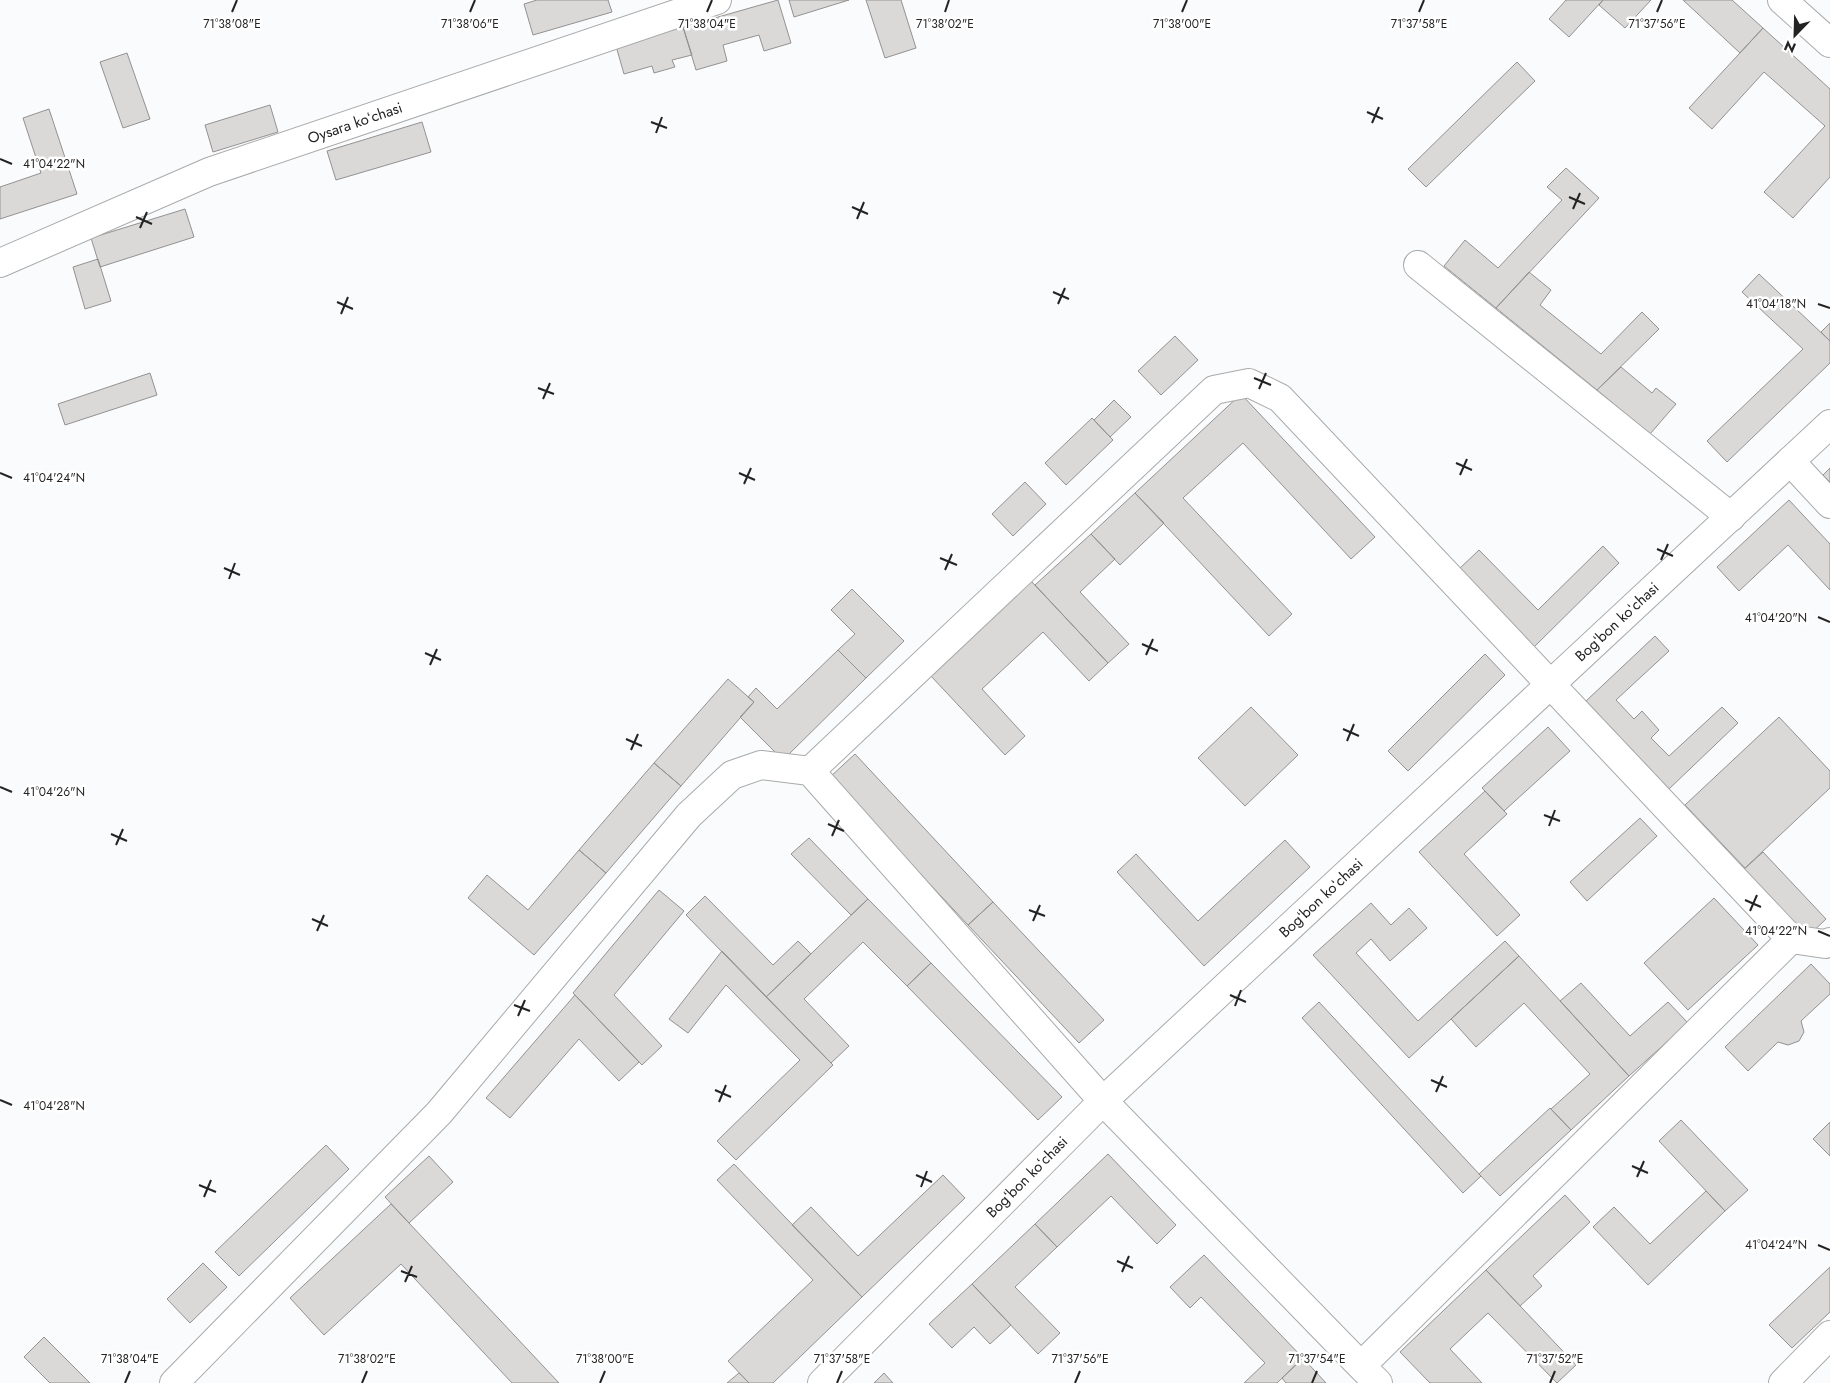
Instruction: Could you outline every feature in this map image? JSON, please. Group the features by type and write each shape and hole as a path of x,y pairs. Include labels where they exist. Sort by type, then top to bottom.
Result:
{"street":[{"name":"Oysara koʻchasi","path":"0,264 210,172 717,0"},
{"path":"1782,0 1830,43"},
{"path":"1418,265 1731,517"},
{"path":"810,771 1214,390 1249,383 1280,398 1791,939 1825,944 1830,942"},
{"name":"Bogʻbon koʻchasi","path":"822,1383 1103,1101 1830,424"},
{"path":"1790,461 1830,504"},
{"path":"174,1383 438,1113 689,815 732,775 761,765 810,771 1103,1101 1369,1375 1791,939"},
{"path":"1783,1383 1830,1335"}],"building":[{"path":"537,0 608,0 612,12 533,35 524,4"},
{"path":"778,0 791,43 764,51 759,35 723,45 727,61 696,70 683,27"},
{"path":"789,0 849,0 794,17"},
{"path":"866,0 901,0 916,48 885,58"},
{"path":"1566,0 1603,0 1569,37 1549,19"},
{"path":"1603,0 1651,0 1625,28 1599,5"},
{"path":"1683,0 1732,0 1763,28 1740,53"},
{"path":"683,27 692,55 672,60 675,67 654,73 652,66 624,74 616,46"},
{"path":"1763,28 1830,89 1830,177 1793,218 1764,192 1825,126 1764,72 1712,129 1689,108"},
{"path":"127,53 150,119 123,128 100,62"},
{"path":"1517,62 1535,81 1426,187 1408,169"},
{"path":"270,105 278,132 213,152 205,125"},
{"path":"49,109 77,194 0,219 0,187 41,173 23,118"},
{"path":"422,122 431,152 336,180 327,151"},
{"path":"1566,168 1599,198 1496,308 1444,266 1465,240 1498,268 1562,200 1547,187"},
{"path":"185,209 194,237 100,267 91,238"},
{"path":"98,259 111,301 85,309 73,267"},
{"path":"1529,272 1551,290 1540,305 1601,354 1642,312 1659,329 1597,390 1496,308"},
{"path":"1759,274 1830,341 1830,363 1727,462 1707,441 1803,349 1742,292"},
{"path":"1830,323 1830,341 1821,332"},
{"path":"1175,336 1198,360 1161,395 1138,371"},
{"path":"1621,367 1652,393 1656,388 1676,404 1650,434 1597,390"},
{"path":"150,373 157,395 65,425 58,404"},
{"path":"1241,394 1375,537 1351,559 1243,443 1183,498 1292,614 1269,636 1135,493"},
{"path":"1114,400 1131,417 1110,437 1094,420"},
{"path":"1092,418 1113,440 1066,485 1045,463"},
{"path":"1830,468 1830,482 1823,475"},
{"path":"1025,482 1046,504 1013,536 992,514"},
{"path":"1135,493 1164,523 1120,565 1091,534"},
{"path":"1789,500 1830,544 1830,590 1788,545 1739,591 1717,567"},
{"path":"1091,534 1115,559 1080,592 1129,644 1108,663 1035,585"},
{"path":"1603,546 1619,563 1534,647 1458,570 1479,550 1538,610"},
{"path":"1031,581 1108,663 1089,681 1043,632 982,689 1025,736 1005,755 930,675"},
{"path":"852,589 904,641 866,678 838,650 855,634 831,610"},
{"path":"1655,636 1669,651 1616,700 1634,719 1642,711 1659,730 1651,738 1669,756 1722,707 1738,723 1669,789 1586,701"},
{"path":"838,650 866,678 783,760 740,717 754,702 748,697 756,688 777,709"},
{"path":"1485,654 1505,675 1408,771 1388,751"},
{"path":"728,679 754,702 681,786 654,763"},
{"path":"1251,707 1298,755 1245,806 1198,758"},
{"path":"1779,717 1830,771 1830,788 1745,868 1685,805"},
{"path":"1548,727 1570,751 1504,811 1482,788"},
{"path":"855,754 993,902 968,925 830,777"},
{"path":"654,763 681,786 606,873 579,850"},
{"path":"1485,791 1507,814 1464,854 1520,915 1497,936 1419,852"},
{"path":"1640,818 1657,836 1587,901 1570,882"},
{"path":"809,838 868,899 851,915 791,854"},
{"path":"1285,840 1310,867 1204,966 1117,872 1136,854 1198,921"},
{"path":"579,850 606,873 534,955 468,898 487,875 528,910"},
{"path":"1763,852 1826,919 1805,939 1741,872"},
{"path":"659,890 684,911 614,995 662,1046 642,1065 573,993"},
{"path":"705,896 773,965 798,941 811,954 766,997 686,915"},
{"path":"1714,898 1758,945 1688,1010 1644,963"},
{"path":"868,899 931,963 907,986 863,942 804,999 849,1046 831,1063 766,997"},
{"path":"993,902 1104,1020 1079,1043 968,925"},
{"path":"1371,903 1391,925 1409,908 1427,928 1390,961 1371,939 1356,953 1418,1021 1505,941 1519,956 1409,1058 1313,955"},
{"path":"722,951 833,1065 736,1160 717,1141 800,1060 726,985 688,1033 669,1019"},
{"path":"1519,956 1629,1076 1571,1130 1551,1109 1590,1074 1524,1003 1476,1047 1451,1019"},
{"path":"931,963 1062,1097 1038,1120 907,986"},
{"path":"1811,964 1830,984 1830,994 1801,1021 1804,1032 1799,1041 1788,1045 1778,1042 1748,1071 1725,1047"},
{"path":"1581,983 1630,1036 1668,1002 1688,1023 1629,1076 1560,1001"},
{"path":"575,995 639,1062 619,1081 579,1039 510,1118 486,1098"},
{"path":"1319,1002 1481,1176 1463,1193 1302,1018"},
{"path":"1550,1108 1571,1130 1500,1196 1479,1174"},
{"path":"1681,1120 1748,1190 1725,1211 1659,1141"},
{"path":"1830,1122 1830,1156 1813,1139"},
{"path":"326,1145 349,1169 239,1276 215,1252"},
{"path":"1108,1154 1176,1225 1157,1244 1111,1196 1057,1247 1035,1224"},
{"path":"429,1156 453,1182 409,1223 385,1197"},
{"path":"734,1164 862,1297 773,1383 749,1383 728,1361 813,1280 717,1180"},
{"path":"943,1175 965,1198 862,1297 792,1225 811,1207 858,1256"},
{"path":"1706,1191 1725,1211 1648,1285 1593,1227 1614,1207 1650,1244"},
{"path":"1565,1195 1590,1222 1533,1276 1542,1286 1520,1306 1486,1270"},
{"path":"391,1204 559,1383 512,1383 401,1264 324,1335 290,1298"},
{"path":"1035,1224 1057,1247 1015,1287 1060,1333 1038,1354 972,1284"},
{"path":"1204,1255 1303,1358 1277,1383 1244,1383 1265,1363 1201,1297 1190,1308 1170,1287"},
{"path":"203,1263 227,1287 190,1323 167,1299"},
{"path":"1830,1267 1830,1312 1792,1348 1769,1325"},
{"path":"1486,1270 1576,1365 1557,1383 1488,1313 1450,1349 1482,1383 1430,1383 1400,1352"},
{"path":"972,1284 1011,1325 990,1344 974,1327 952,1348 929,1324"},
{"path":"44,1337 90,1383 50,1383 24,1357"},
{"path":"1303,1358 1326,1383 1286,1383 1282,1378"},
{"path":"739,1373 749,1383 727,1383"},
{"path":"884,1373 893,1383 874,1383"}]}
